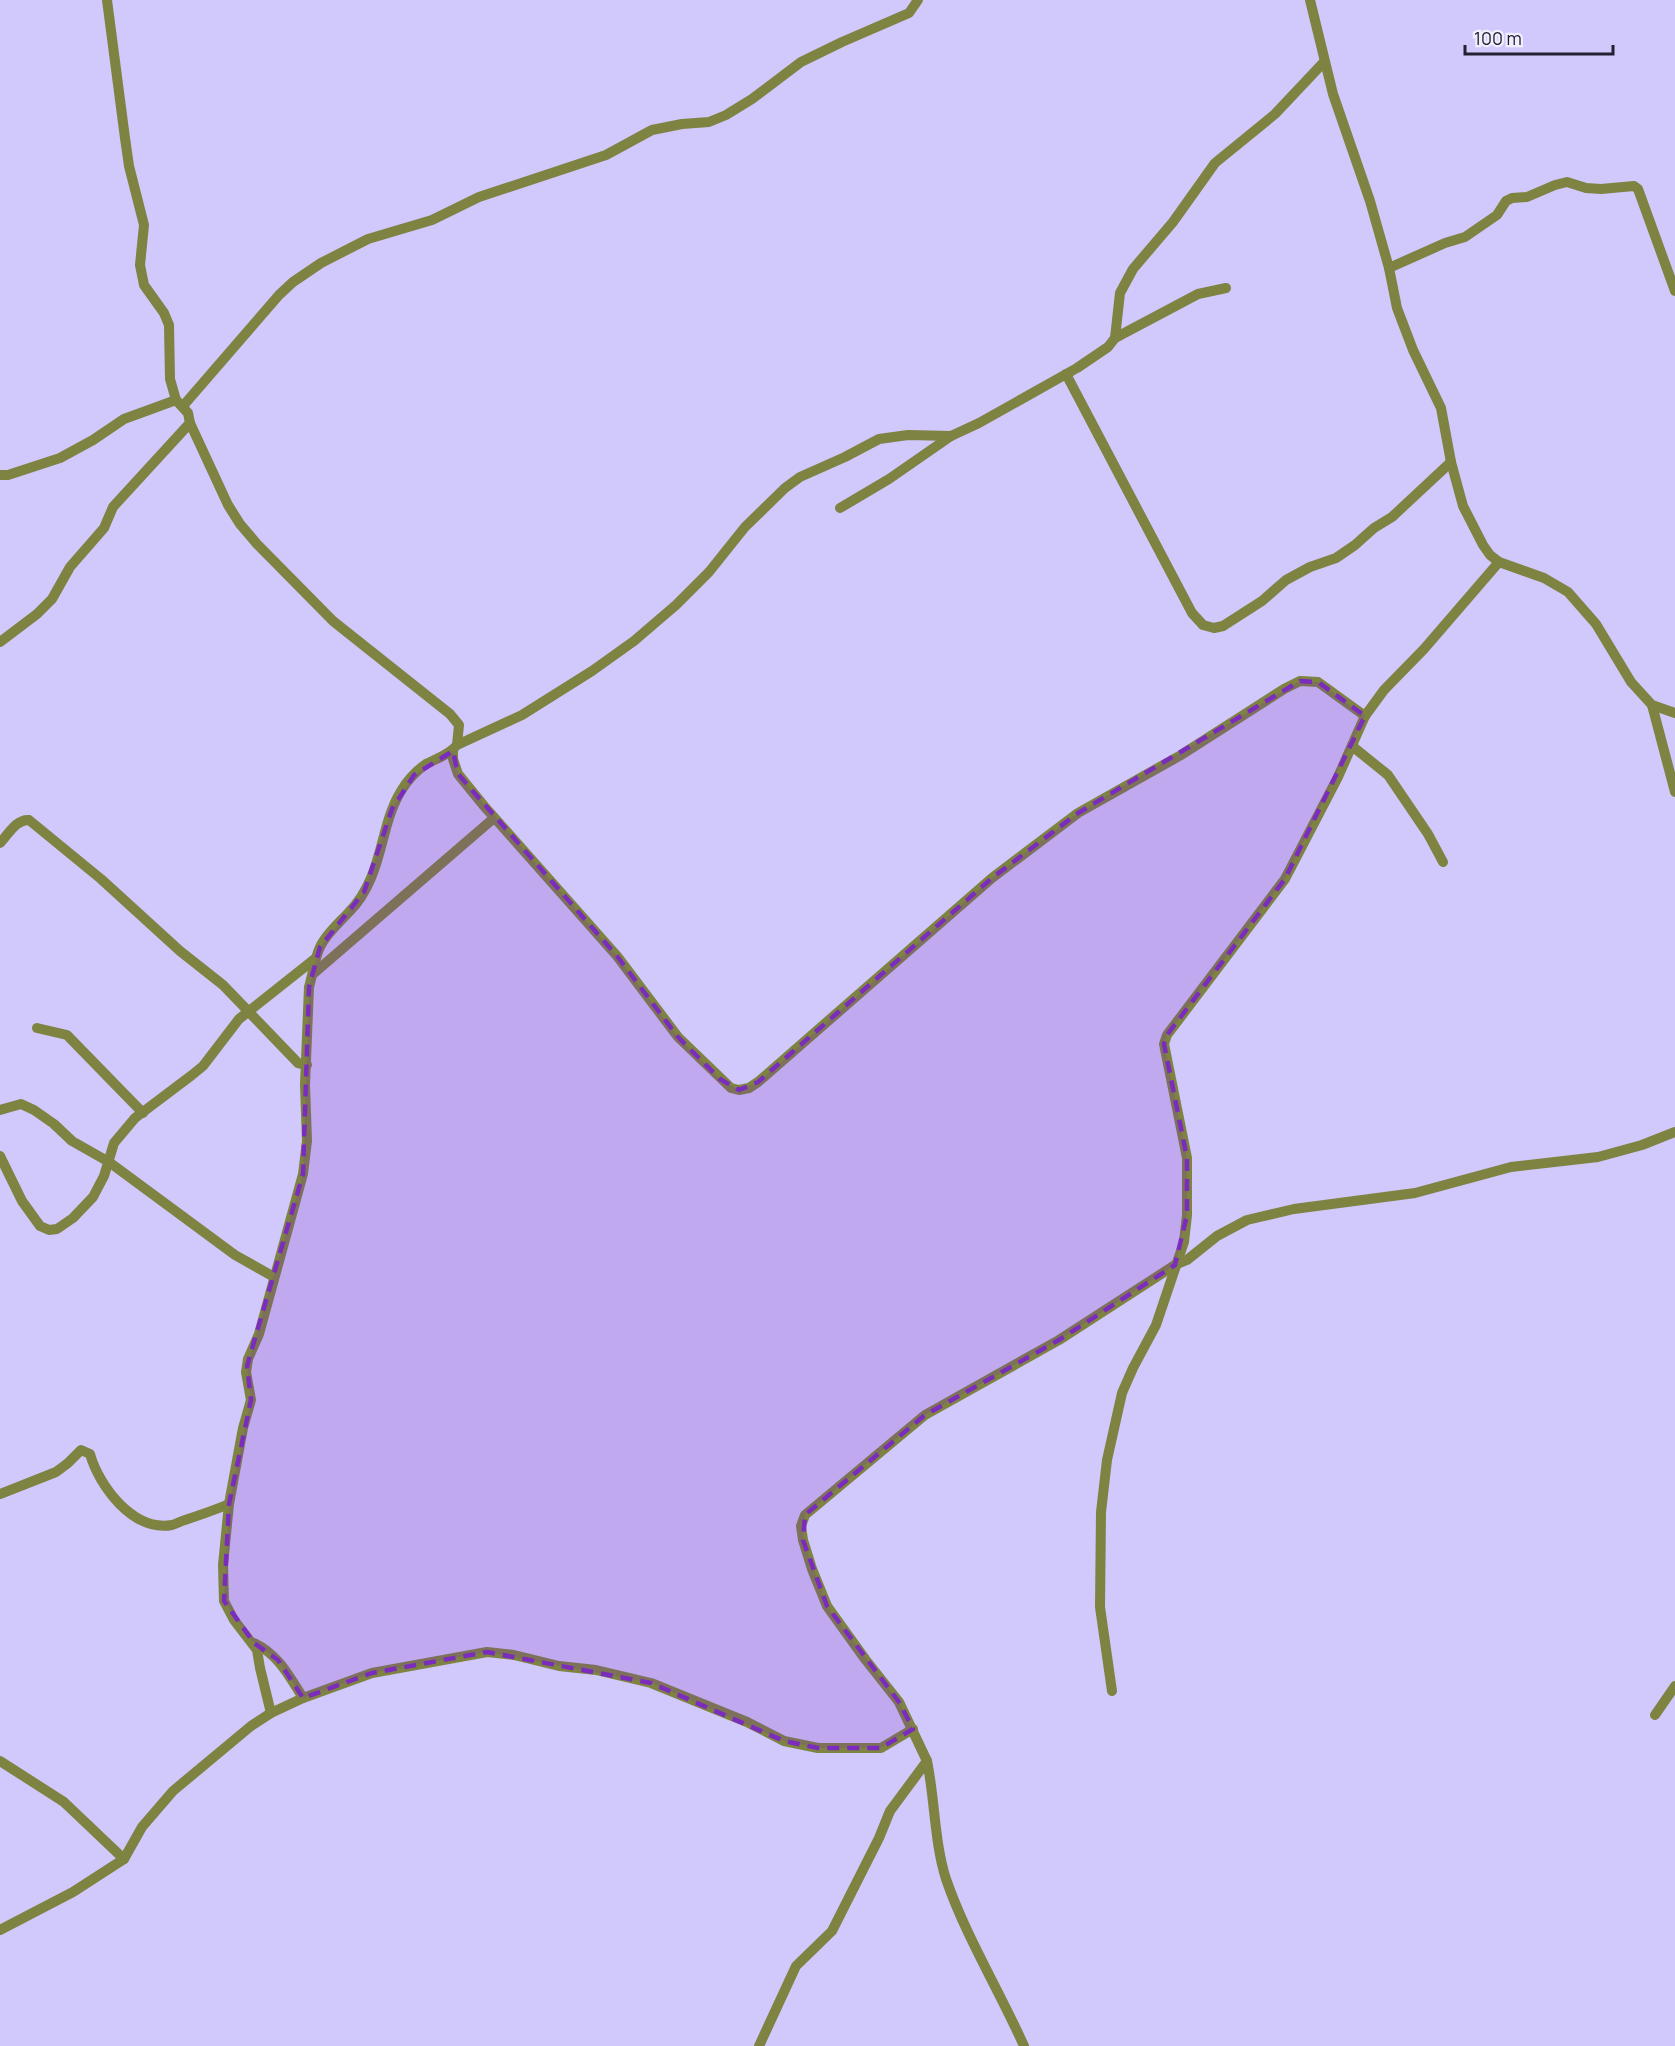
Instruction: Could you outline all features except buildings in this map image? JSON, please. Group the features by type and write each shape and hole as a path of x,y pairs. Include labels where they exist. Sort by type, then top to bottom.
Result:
{"street":[{"path":"107,0 124,138 144,225 140,265 144,285 164,313 169,325 170,379 179,403 188,413 190,423 228,505 257,544 333,621 450,714 459,725 453,759 458,774 494,818 617,956 678,1037 731,1088 739,1090 749,1088 758,1082 992,878 1078,813 1181,755 1284,689 1300,681 1318,682 1365,716"},
{"path":"0,475 8,475 60,458 93,441 124,419 179,403 279,295 293,282 321,263 368,239 432,220 479,197 606,155 645,132 682,124 709,122 726,115 801,63 842,42 909,13 918,0"},
{"path":"1310,0 1333,94 1370,201 1389,268 1397,308 1413,350 1441,408 1451,462 1464,506 1490,555 1499,562 1544,578 1568,592 1590,616 1631,682 1652,705 1675,792"},
{"path":"1115,338 1120,293 1133,269 1173,222 1215,163 1275,114 1324,62"},
{"path":"1389,268 1444,243 1465,237 1497,215 1506,201 1512,198 1527,197 1555,185 1567,183 1601,189 1634,186 1638,189 1675,291"},
{"path":"840,508 889,479 951,436 979,423 1066,374 1102,351 1115,338 1198,294 1226,288"},
{"path":"1066,374 1191,613 1203,625 1214,628 1223,626 1262,600 1286,580 1310,567 1336,558 1355,545 1374,528 1392,517 1451,462"},
{"path":"0,642 37,614 52,599 69,567 104,528 113,507 190,423"},
{"path":"271,1713 257,1650 254,1643 234,1620 224,1601 223,1565 229,1504 243,1428 251,1400 246,1372 248,1359 259,1334 303,1174 307,1142 305,1085 309,987 316,958 326,937 352,910 372,877 392,809 401,791 426,765 522,715 592,671 634,641 685,596 709,572 745,527 800,477 879,439 908,435 951,436"},
{"path":"1112,1691 1100,1606 1101,1512 1107,1460 1122,1393 1156,1325 1184,1242 1187,1215 1187,1158 1164,1044 1167,1035 1285,879 1338,777 1365,716 1384,690 1424,649 1499,562"},
{"path":"1652,705 1675,712"},
{"path":"1352,746 1388,774 1428,834 1443,862"},
{"path":"313,974 494,818"},
{"path":"0,843 17,824 23,820 29,820 101,879 180,951 223,985 291,1058 307,1065"},
{"path":"0,1156 22,1201 40,1226 49,1230 57,1229 73,1218 93,1197 109,1162 114,1143 135,1118 172,1092 203,1066 239,1019 316,958"},
{"path":"38,1029 67,1035 143,1113"},
{"path":"0,1110 21,1104 34,1110 72,1141 109,1162 235,1255 274,1277"},
{"path":"1024,2046 956,1906 945,1876 927,1761 899,1702 828,1606 812,1569 803,1540 801,1526 805,1515 925,1415 1059,1340 1187,1260 1217,1236 1247,1220 1294,1209 1415,1193 1510,1167 1599,1157 1642,1146 1675,1132"},
{"path":"0,1494 56,1472 81,1450 90,1454 98,1477 113,1498 133,1514 151,1523 171,1525 229,1504"},
{"path":"254,1643 267,1650 278,1660 303,1698"},
{"path":"0,1930 73,1892 124,1859 142,1827 173,1791 251,1726 271,1713 303,1698 372,1673 487,1652 514,1655 559,1666 596,1670 651,1683 747,1722 784,1741 818,1749 881,1748 913,1728"},
{"path":"1655,1715 1675,1686"},
{"path":"0,1761 64,1802 124,1859"},
{"path":"759,2046 796,1966 832,1931 879,1838 890,1811 927,1761"}],"highlighted area":[{"path":"1300,681 1318,682 1365,716 1285,879 1167,1035 1164,1044 1187,1158 1187,1215 1175,1265 1059,1340 925,1415 805,1515 803,1540 827,1606 899,1702 913,1729 881,1748 818,1748 784,1741 651,1683 487,1652 372,1673 303,1698 278,1660 254,1643 224,1601 229,1504 251,1400 247,1366 303,1174 309,987 320,947 364,892 392,809 414,775 453,751 458,774 617,956 678,1037 720,1079 739,1090 758,1082 992,878 1078,813 1284,689"}]}
